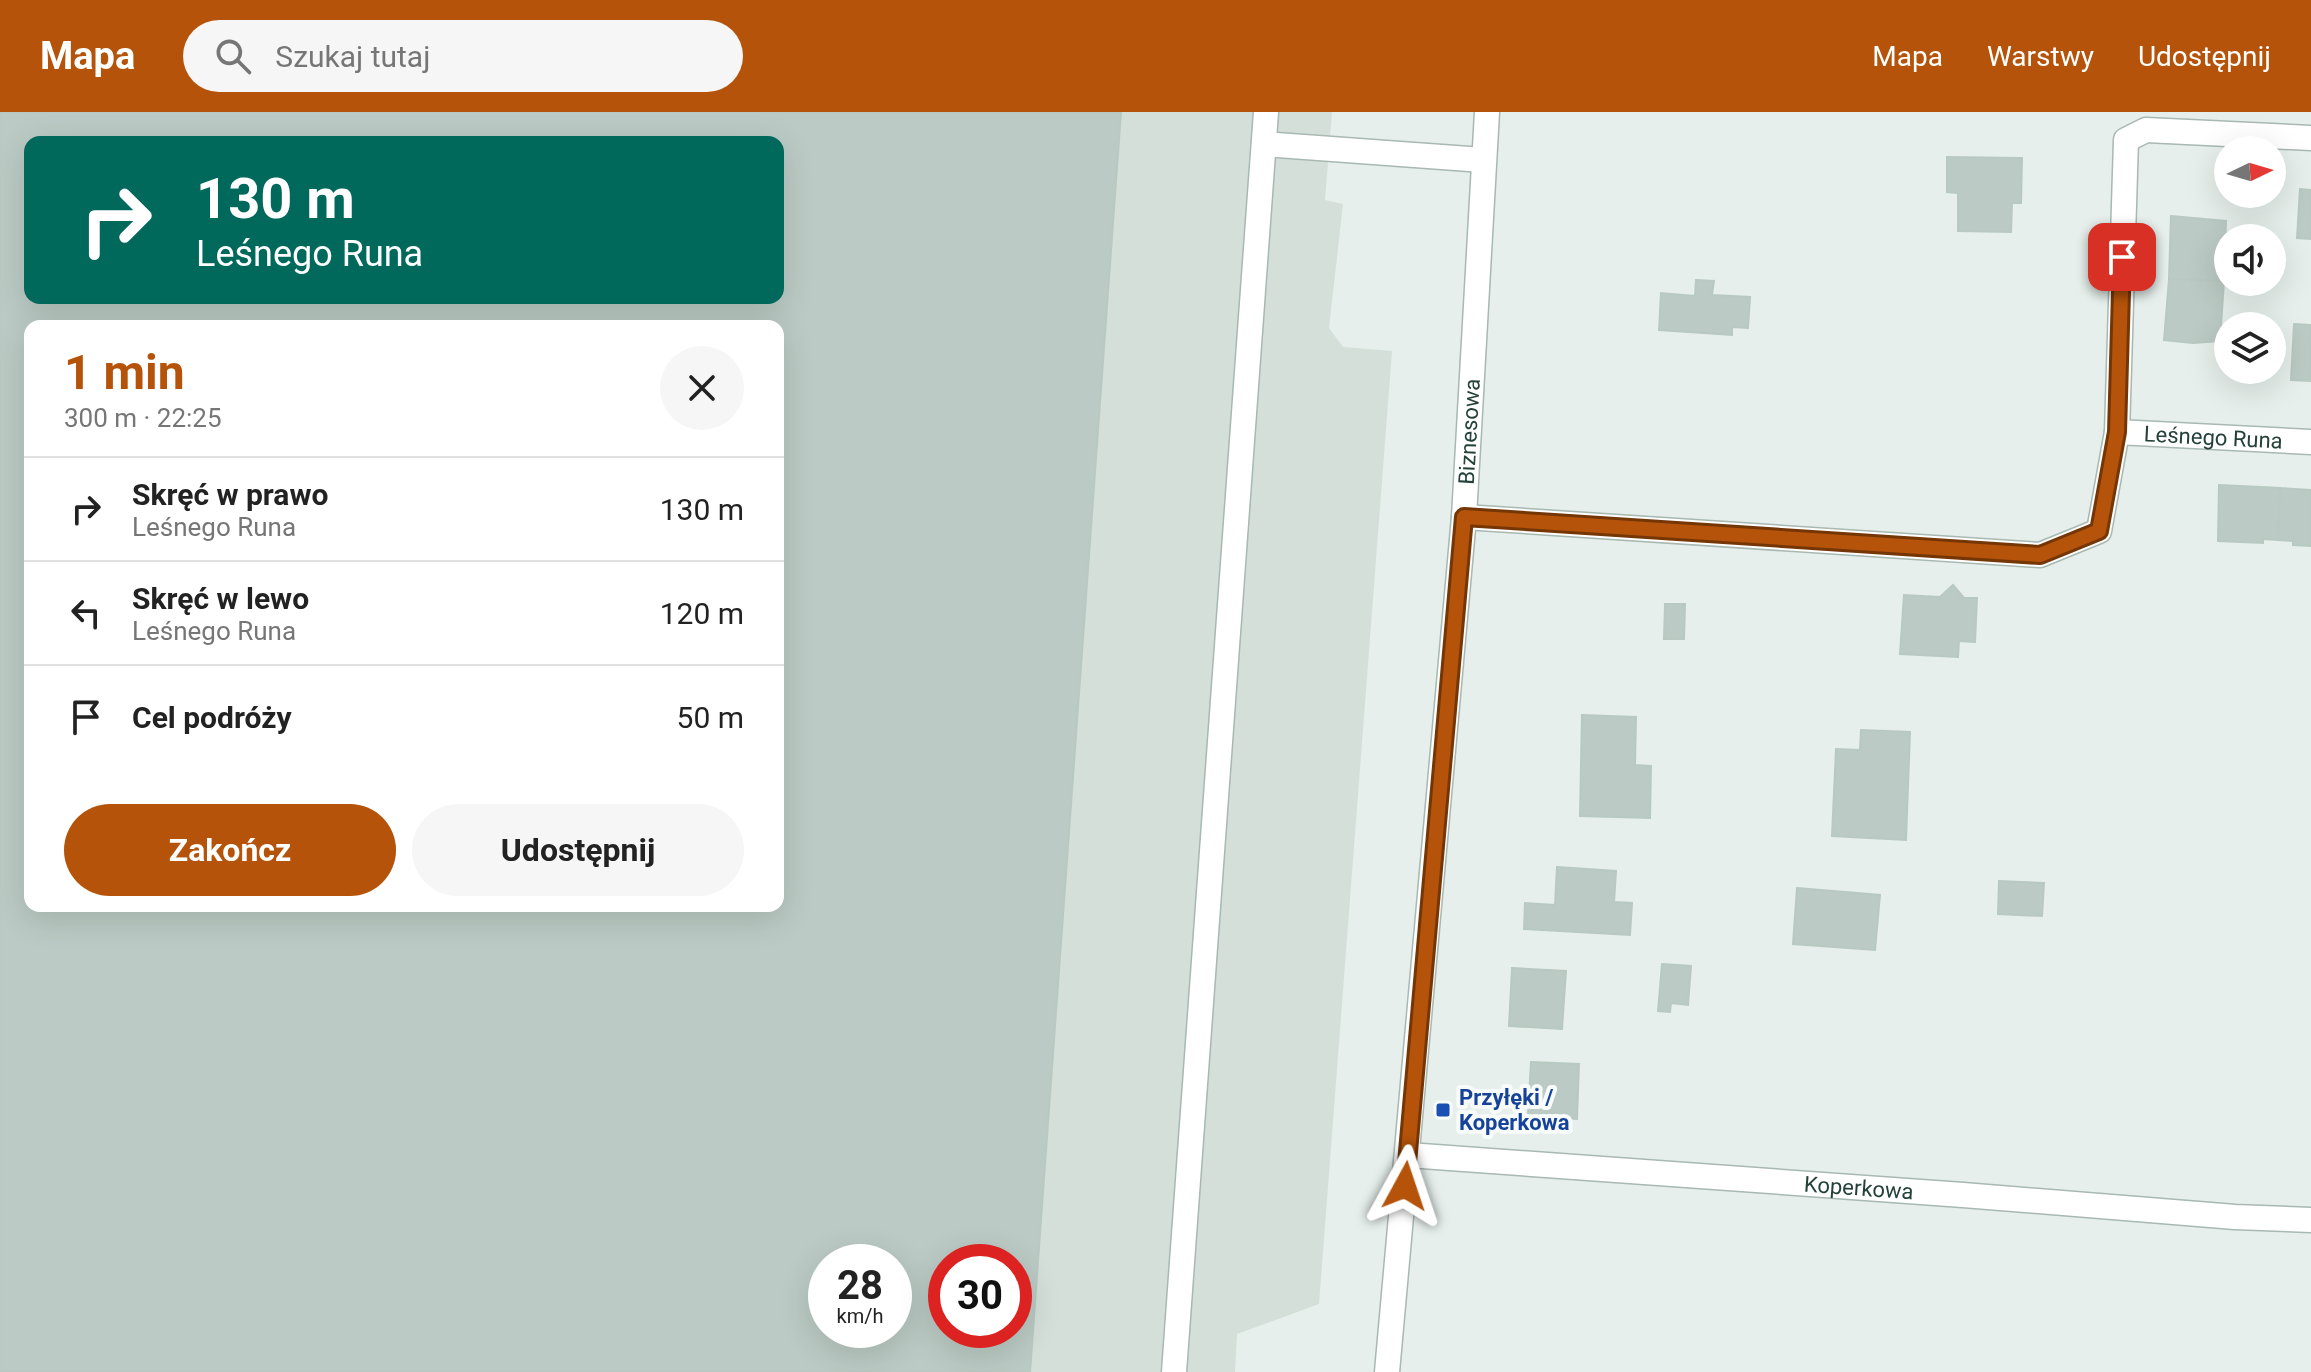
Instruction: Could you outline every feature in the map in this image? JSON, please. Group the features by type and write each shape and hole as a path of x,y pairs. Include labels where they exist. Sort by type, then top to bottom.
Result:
{"street":[{"path":"1174,1372 1266,112"},
{"name":"Biznesowa","path":"1387,1372 1464,517 1487,112"},
{"name":"Leśnego Runa","path":"1464,517 2040,555 2099,531 2117,432 2126,140 2146,130 2311,138"},
{"path":"1264,144 1483,160"},
{"name":"Leśnego Runa","path":"2117,432 2311,442"},
{"name":"Koperkowa","path":"1408,1155 2235,1217 2311,1220"}],"shaded area":[{"path":"0,112 1332,112 1325,200 1343,204 1329,328 1343,347 1392,351 1319,1304 1237,1334 1235,1372 0,1372"}],"building":[{"path":"0,112 1121,112 1032,1344 1032,1244 928,1244 928,1348 1032,1348 1030,1372 0,1372"},
{"path":"1947,157 2022,158 2021,203 2012,203 2011,232 1958,231 1958,193 1947,192"},
{"path":"2300,189 2311,190 2311,239 2297,238"},
{"path":"2171,216 2226,221 2226,224 2214,224 2214,281 2169,279"},
{"path":"2169,279 2214,281 2214,296 2223,296 2222,312 2214,312 2214,341 2164,340"},
{"path":"1696,280 1714,281 1712,295 1750,297 1748,328 1732,327 1732,335 1659,330 1661,293 1695,296"},
{"path":"2294,324 2311,325 2311,381 2291,380"},
{"path":"2219,485 2280,488 2278,540 2263,539 2263,543 2218,541"},
{"path":"2280,488 2311,490 2311,546 2278,540"},
{"path":"1953,585 1964,598 1977,598 1975,642 1959,641 1958,657 1900,654 1904,595 1940,597"},
{"path":"1665,604 1685,604 1684,639 1664,639"},
{"path":"1582,715 1636,717 1635,765 1651,766 1650,818 1580,816"},
{"path":"1861,730 1910,732 1906,840 1832,836 1836,749 1860,750"},
{"path":"1557,867 1616,871 1614,902 1632,903 1630,935 1524,929 1525,903 1555,905"},
{"path":"1999,881 2044,883 2042,916 1998,914"},
{"path":"1797,888 1880,895 1875,950 1793,944"},
{"path":"1662,964 1691,966 1688,1005 1671,1003 1670,1012 1658,1011"},
{"path":"1512,968 1566,971 1562,1029 1509,1026"},
{"path":"1531,1062 1579,1064 1577,1119 1528,1116"}],"place":[{"name":"Przyłęki / Koperkowa","path":"1443,1110"}],"route":[{"path":"1405,1186 1464,517 2040,555 2099,531 2117,432 2122,257"}]}
